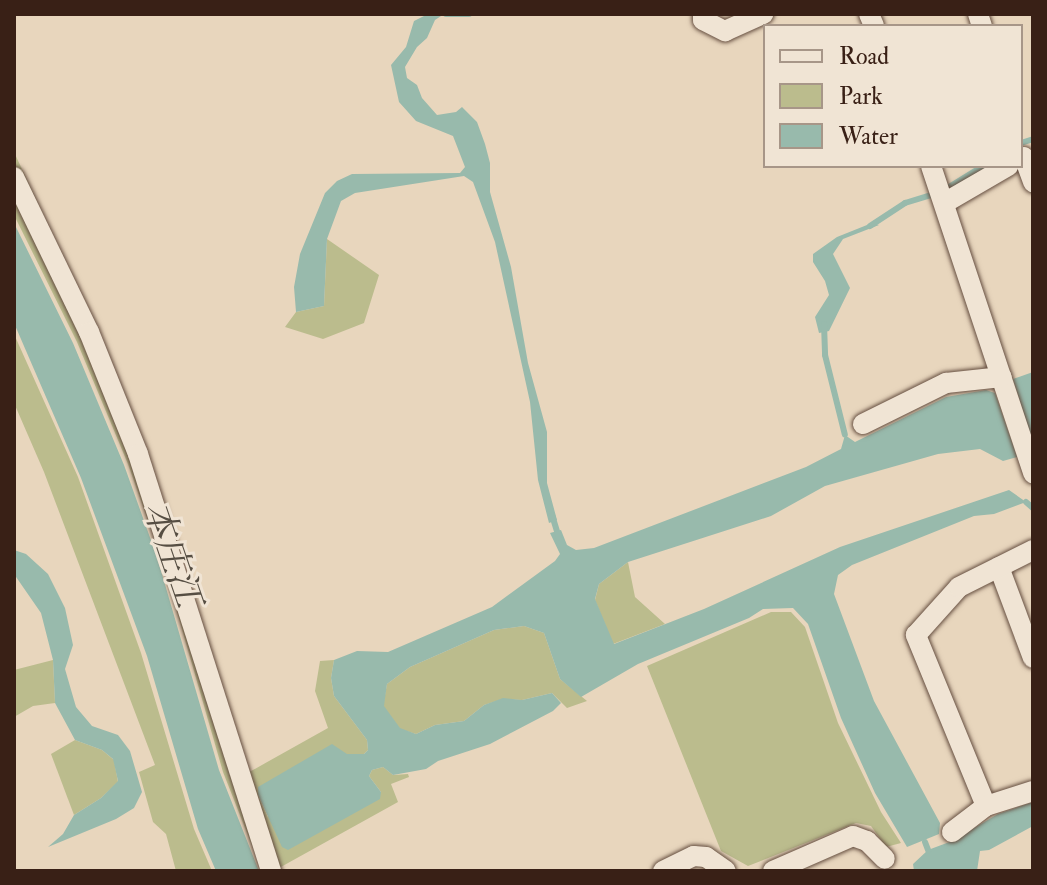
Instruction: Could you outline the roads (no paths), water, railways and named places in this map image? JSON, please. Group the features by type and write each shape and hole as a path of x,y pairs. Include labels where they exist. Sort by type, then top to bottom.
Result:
{"street":[{"path":"703,14 703,20 725,31 763,14"},
{"path":"1023,161 1033,182"},
{"path":"992,168 939,184 1031,466"},
{"path":"14,177 89,332 138,454 271,871"},
{"path":"863,424 946,383 1004,382"},
{"path":"986,806 916,635 959,587 1033,550"},
{"path":"999,567 1033,658"},
{"path":"952,832 986,806 1033,791"},
{"path":"773,871 853,836 867,841 885,859"},
{"path":"663,871 694,856 706,857 726,871"}],"water":[{"path":"428,14 444,14 435,20 427,38 417,47 405,67 407,78 417,85 422,98 437,115 456,112 462,107 477,122 485,144 490,163 490,192 511,267 528,363 547,432 547,483 557,520 549,523 538,480 530,402 495,242 473,182 464,176 355,193 341,201 327,239 324,306 296,312 294,287 300,254 325,193 337,181 352,174 460,173 465,167 453,136 416,121 399,102 391,65 406,47 414,21"},
{"path":"14,223 73,343 124,465 157,557 219,770 259,871 216,871 198,829 147,656 81,478 14,323"},
{"path":"872,223 879,225 843,239 833,254 850,288 829,331 819,333 815,317 829,295 825,281 813,262 813,254 837,237"},
{"path":"1033,372 1033,443 1013,379"},
{"path":"986,390 995,393 1017,457 1003,461 980,449 938,454 825,486 771,516 628,562 599,584 595,599 614,644 704,609 840,547 1009,490 1026,502 994,514 974,516 852,565 838,575 834,594 874,701 940,823 939,834 907,847 875,793 841,718 808,624 793,608 763,609 749,618 638,664 581,697 560,679 544,633 524,626 494,630 410,667 387,684 384,706 400,728 416,734 435,725 464,721 484,705 503,698 522,700 552,693 561,703 553,711 490,744 438,761 426,769 393,775 383,767 372,770 369,776 381,792 380,799 288,850 282,847 258,795 258,787 332,744 347,754 364,754 368,750 367,740 334,696 331,678 334,660 357,651 388,652 492,607 555,561 560,554 550,533 561,530 567,545 576,550 594,548 806,467 841,449 845,435 855,442 946,397"},
{"path":"14,550 26,554 48,574 65,608 73,645 65,669 76,707 92,726 118,735 130,751 142,792 134,808 116,819 48,847 63,834 74,815 101,798 118,781 113,759 102,750 75,740 55,703 53,660 41,613 14,574"},
{"path":"1033,802 1033,826 989,850 980,851 977,871 914,871 913,864 928,850 952,841 998,814"}],"waterway":[{"path":"446,14 469,14"},
{"path":"1023,142 1033,139"},
{"path":"870,226 905,203 941,192 980,168"},
{"path":"824,324 825,355 845,435"},
{"path":"1026,502 1033,508"},
{"path":"552,515 559,538"},
{"path":"925,842 928,850"}],"water label":[{"name":"本庄江","path":"172,554"}]}
